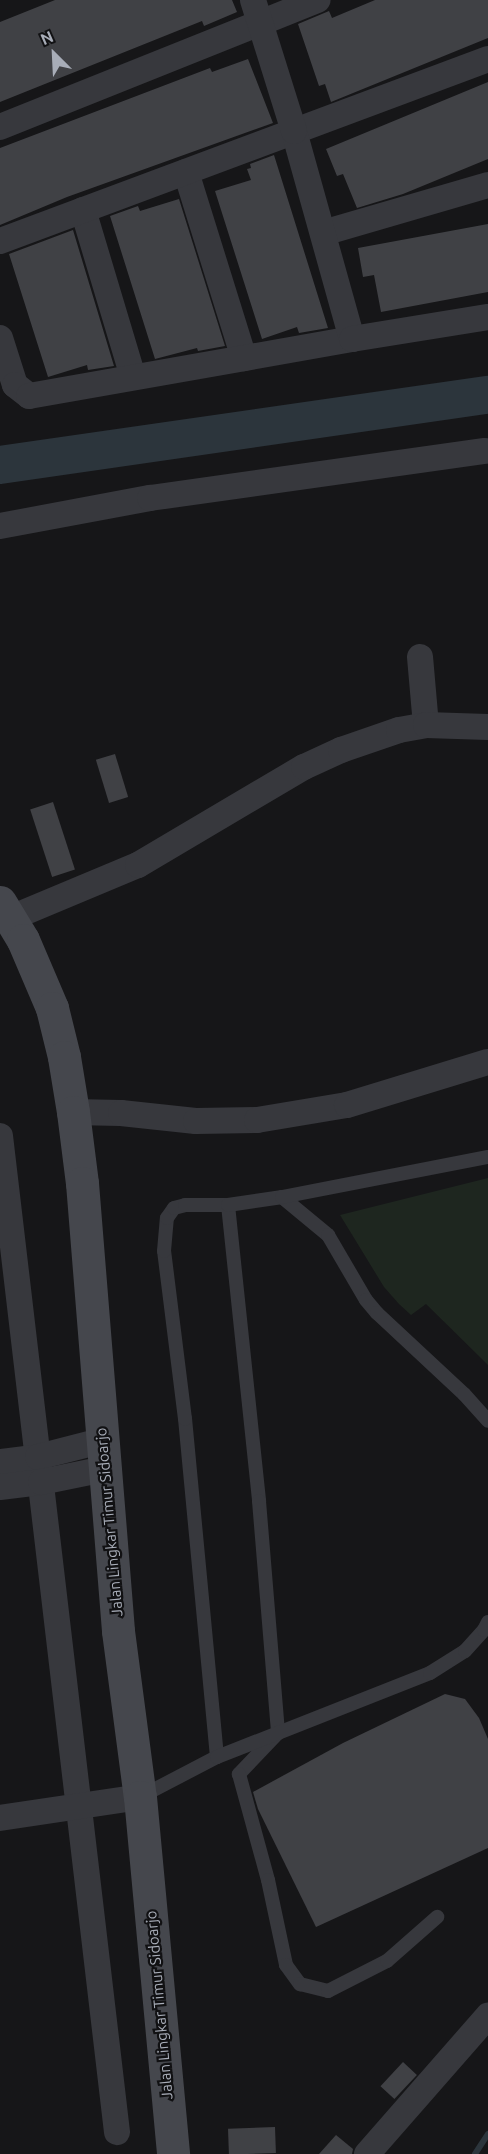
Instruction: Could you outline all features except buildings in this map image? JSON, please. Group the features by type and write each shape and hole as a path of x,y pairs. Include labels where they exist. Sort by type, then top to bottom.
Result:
{"main road":[{"name":"Jalan Lingkar Timur Sidoarjo","path":"4,914 23,940 52,1008 64,1058 73,1112 82,1184 118,1631 140,1797 173,2154"}],"street":[{"path":"0,127 257,11 318,0"},
{"path":"257,11 294,131 352,339"},
{"path":"0,241 488,59"},
{"path":"186,171 244,358"},
{"path":"322,233 488,185"},
{"path":"83,210 133,377"},
{"path":"0,338 15,385 29,396 488,317"},
{"path":"0,526 150,498 485,451"},
{"path":"420,657 426,725"},
{"path":"4,914 138,865 304,767 372,738 426,725 488,727"},
{"path":"73,1112 121,1113 196,1121 257,1119 347,1104 488,1062"},
{"path":"0,1136 77,1808 117,2133"},
{"path":"0,1462 38,1457 103,1455"},
{"path":"0,1486 41,1482 103,1455"},
{"path":"0,1818 140,1797"},
{"path":"366,2154 488,2016"}],"lane":[{"path":"217,1757 184,1419 164,1251 167,1218 174,1208 185,1205 228,1205 282,1197 488,1157"},
{"path":"282,1197 328,1235 366,1300 377,1313 464,1394 488,1421"},
{"path":"228,1205 259,1502 278,1733 239,1774 268,1880 286,1965 300,1984 328,1991 387,1961 437,1917"},
{"path":"140,1797 217,1757 430,1673 465,1651 484,1630 488,1622"}],"shaded area":[{"path":"488,1178 488,1365 426,1304 411,1315 399,1304 384,1287 340,1215"}],"waterway":[{"path":"0,465 488,395"},
{"path":"475,2154 488,2134"}]}
